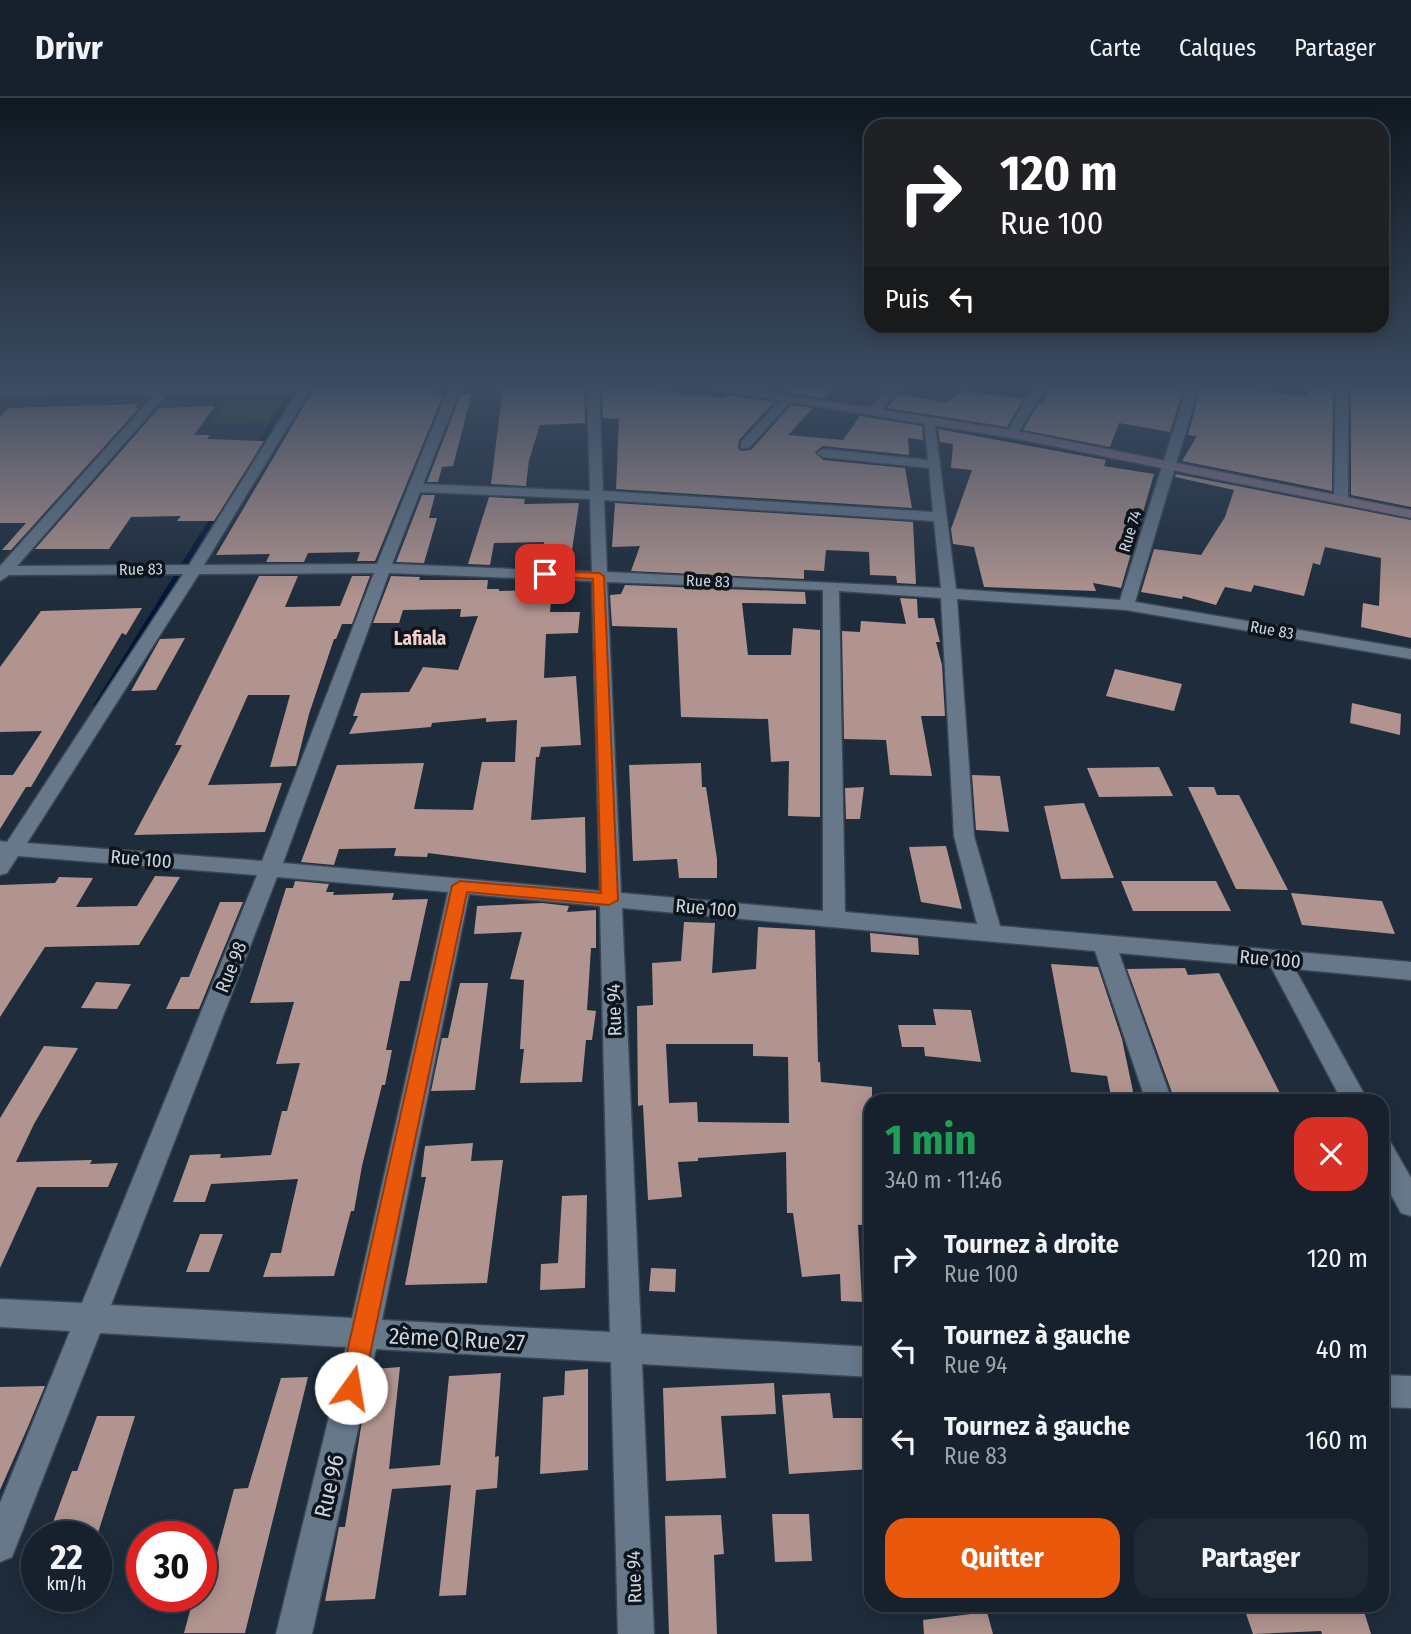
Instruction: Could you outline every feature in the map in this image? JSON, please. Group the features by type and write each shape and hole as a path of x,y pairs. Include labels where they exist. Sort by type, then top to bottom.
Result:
{"street":[{"path":"1,573 102,459"},
{"path":"0,868 7,848 195,568 262,459"},
{"name":"Rue 98","path":"0,1545 270,869 427,459"},
{"name":"Rue 94","path":"595,459 636,1634"},
{"path":"872,459 935,466"},
{"path":"934,459 950,593 964,836 991,934"},
{"path":"1141,459 1411,514"},
{"name":"Rue 74","path":"1126,605 1171,459"},
{"path":"1341,459 1341,499"},
{"path":"415,488 596,495 941,517"},
{"name":"Rue 83","path":"1,573 195,568 383,568 831,586 1126,605 1411,654"},
{"path":"831,586 834,919"},
{"name":"Rue 100","path":"7,848 1411,971"},
{"name":"Rue 96","path":"294,1634 364,1334 460,886"},
{"path":"1104,943 1157,1094"},
{"path":"1278,960 1351,1094"},
{"path":"1389,1165 1411,1204"},
{"name":"2ème Q Rue 27","path":"0,1313 864,1362"},
{"path":"1389,1391 1411,1392"}],"building":[{"path":"0,459 93,459 11,550 2,550 26,523 0,523"},
{"path":"114,459 253,459 214,521 177,521 181,516 131,517 109,549 35,549"},
{"path":"273,459 417,459 375,561 357,561 360,552 308,553 304,562 266,562 270,554 216,555"},
{"path":"436,459 455,459 453,466 442,467 438,482 427,482"},
{"path":"494,459 529,459 526,486 491,484"},
{"path":"617,459 822,459 905,468 912,508 616,489"},
{"path":"952,459 1099,459 1106,460 1104,466 1154,474 1121,588 1093,583 1096,591 984,587 974,547 953,544 951,529 972,470 951,468"},
{"path":"1183,459 1332,459 1332,491 1182,461"},
{"path":"1351,459 1411,459 1411,507 1351,495"},
{"path":"1176,474 1411,520 1411,638 1361,627 1363,603 1379,606 1381,558 1325,547 1320,565 1313,563 1304,596 1254,585 1251,592 1225,587 1216,605 1183,596 1182,599 1141,592 1154,549 1201,555 1225,517 1234,490 1175,477"},
{"path":"422,495 435,495 429,518 437,518 424,563 396,562"},
{"path":"489,497 525,499 524,504 579,503 571,557 543,558 544,542 494,543 490,565 468,564"},
{"path":"615,503 913,522 916,584 897,583 896,576 870,575 869,552 826,550 824,571 804,570 804,579 631,571 640,546 612,547"},
{"path":"259,576 298,576 285,607 340,606 352,576 370,576 352,624 342,624 334,639 309,714 296,766 270,767 290,695 248,695 208,785 282,783 265,832 134,835 182,745 175,745"},
{"path":"391,576 420,577 419,580 488,580 487,589 499,591 552,590 550,612 580,612 578,633 546,634 544,678 576,676 581,745 541,747 539,757 536,757 531,820 585,817 586,873 428,853 427,857 394,856 396,848 339,849 334,865 301,862 337,765 424,763 414,809 473,810 482,762 515,762 517,720 486,722 486,718 432,723 431,727 349,734 358,716 353,716 361,693 409,692 423,667 458,670 478,616 460,617 461,609 403,610 399,623 373,623"},
{"path":"625,585 805,592 806,604 742,603 748,655 791,655 793,628 820,630 820,817 788,816 789,761 771,762 768,719 681,717 677,628 612,626 610,595 621,594"},
{"path":"900,598 917,599 918,618 934,618 940,642 936,642 942,665 945,716 921,716 932,776 890,775 886,740 844,739 842,631 860,632 861,621 906,624"},
{"path":"142,608 126,635 122,633 31,787 26,787 0,829 0,775 13,775 42,731 0,732 0,667 41,611"},
{"path":"185,638 156,690 131,691 160,639"},
{"path":"1115,669 1182,684 1174,711 1106,696"},
{"path":"1352,703 1401,714 1400,735 1350,723"},
{"path":"701,763 702,787 706,787 717,859 717,878 679,878 677,859 633,861 629,765"},
{"path":"1159,767 1173,796 1099,797 1087,768"},
{"path":"972,775 1000,776 1009,832 976,830"},
{"path":"864,787 860,819 846,819 845,788"},
{"path":"1188,787 1214,787 1217,795 1239,795 1288,890 1236,889"},
{"path":"1084,803 1114,878 1061,879 1044,806"},
{"path":"946,846 962,909 921,902 909,847"},
{"path":"155,876 180,877 139,945 45,947 0,1017 0,885 55,883 59,877 93,878 76,907 137,906"},
{"path":"295,881 329,884 326,892 334,892 333,895 394,893 392,900 428,899 410,981 400,981 386,1050 392,1050 385,1085 382,1085 354,1211 351,1211 334,1276 263,1277 271,1253 281,1253 298,1179 211,1184 205,1202 173,1202 190,1155 221,1154 220,1158 271,1155 282,1111 287,1111 300,1063 276,1064 294,1002 250,1003 286,888 293,888"},
{"path":"1121,881 1216,881 1231,911 1133,911"},
{"path":"1291,893 1382,901 1395,934 1302,925"},
{"path":"220,902 243,902 199,1009 166,1009 181,977 189,977"},
{"path":"542,903 569,906 567,912 596,910 596,948 591,948 587,1010 596,1011 592,1040 586,1040 582,1082 520,1083 524,1049 520,1049 524,980 510,979 522,932 474,934 477,906"},
{"path":"684,922 715,923 712,973 756,969 758,927 815,930 818,1062 821,1082 872,1087 872,1094 864,1094 864,1225 858,1225 862,1302 841,1301 840,1274 802,1277 793,1213 787,1213 786,1152 698,1158 698,1161 678,1162 682,1197 648,1200 643,1105 638,1106 637,1006 653,1005 652,963 681,961","holes":["666,1044 753,1044 753,1056 788,1057 789,1123 698,1122 697,1102 669,1103"]},
{"path":"870,933 918,938 919,955 871,952"},
{"path":"1051,964 1098,967 1122,1039 1134,1094 1111,1094 1107,1076 1071,1072"},
{"path":"1185,968 1188,975 1219,973 1280,1094 1172,1094 1127,969"},
{"path":"96,982 131,984 117,1009 81,1008"},
{"path":"460,983 488,983 475,1090 431,1091 442,1038 448,1038"},
{"path":"933,1009 971,1010 981,1062 925,1056 924,1047 902,1047 898,1025 936,1025"},
{"path":"44,1046 78,1048 34,1124 16,1162 92,1160 90,1164 118,1163 108,1187 37,1187 0,1268 0,1118"},
{"path":"473,1143 471,1161 503,1160 487,1283 405,1285 426,1177 421,1177 425,1146"},
{"path":"587,1195 585,1288 540,1290 541,1264 558,1263 562,1196"},
{"path":"200,1234 223,1234 209,1272 186,1272"},
{"path":"651,1268 676,1269 675,1292 649,1291"},
{"path":"400,1367 389,1469 440,1465 449,1376 501,1373 495,1457 499,1456 497,1488 476,1490 466,1595 439,1596 451,1485 392,1489 375,1599 325,1601 339,1527 345,1527 361,1427 369,1392 373,1392 376,1369"},
{"path":"588,1369 588,1470 540,1474 543,1397 564,1395 565,1371"},
{"path":"308,1377 245,1633 184,1633 190,1612 217,1612 217,1553 234,1489 248,1488 281,1378"},
{"path":"774,1383 776,1414 721,1416 726,1478 666,1481 663,1388"},
{"path":"45,1386 27,1429 0,1490 0,1387"},
{"path":"830,1393 833,1418 864,1418 864,1469 789,1474 782,1395"},
{"path":"97,1416 135,1416 102,1521 54,1521 72,1471 77,1471"},
{"path":"772,1514 809,1514 812,1561 775,1562"},
{"path":"721,1515 724,1554 714,1555 717,1634 669,1634 665,1516"},
{"path":"987,1612 993,1634 924,1634 923,1620"},
{"path":"1245,1612 1364,1612 1371,1634 1322,1634 1321,1631 1253,1634"}],"waterway":[{"path":"201,537 216,514"},
{"path":"97,705 202,536"}],"district":[{"name":"Lafiala","path":"420,638"}],"route":[{"path":"351,1388 460,886 609,900 599,576 545,574"}]}
